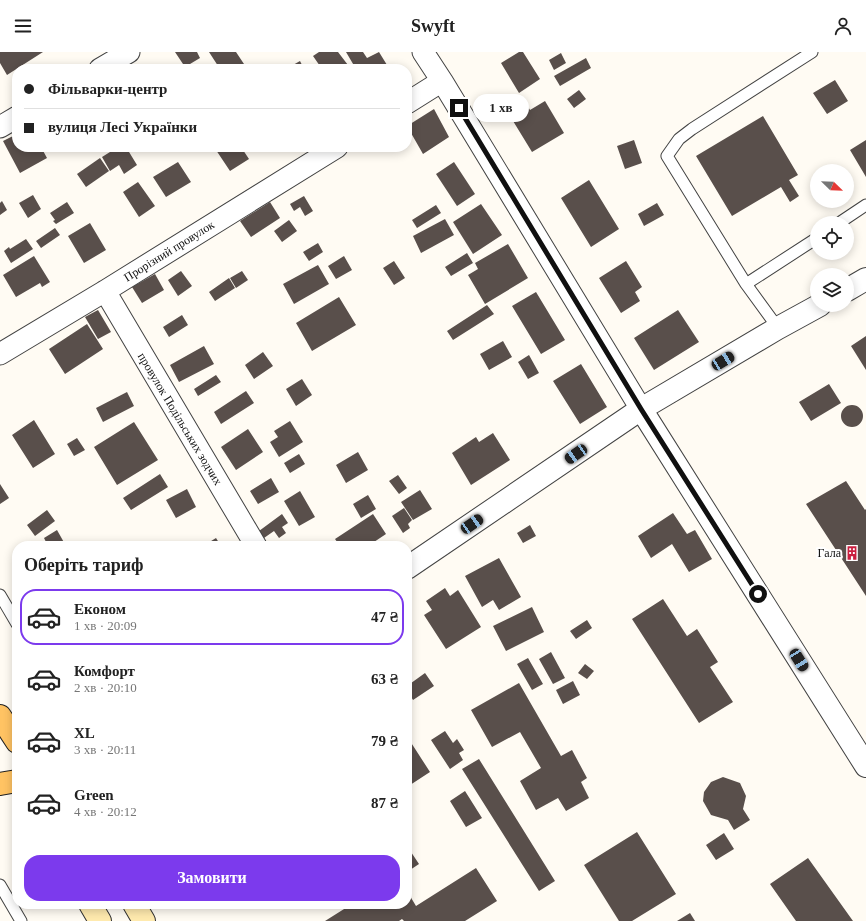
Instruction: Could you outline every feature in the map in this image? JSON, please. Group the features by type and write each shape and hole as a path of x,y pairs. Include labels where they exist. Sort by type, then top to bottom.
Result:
{"main road":[{"path":"0,716 12,734"},
{"path":"0,784 12,782"},
{"path":"93,909 100,921"},
{"path":"137,909 144,921"}],"street":[{"path":"109,64 129,52"},
{"path":"423,52 641,409 866,766"},
{"path":"412,100 442,81"},
{"path":"0,127 12,120"},
{"name":"Прорізний провулок","path":"0,354 105,291 328,152"},
{"path":"854,286 866,279"},
{"name":"провулок Подільських зодчих","path":"105,291 253,541"},
{"path":"412,565 641,409 810,310"}],"lane":[{"path":"778,328 746,284 667,156 679,139 692,129 812,52"},
{"path":"850,216 866,206"},
{"path":"746,284 810,243"},
{"path":"0,595 12,615"},
{"path":"0,885 12,906"},
{"path":"14,909 21,921"}],"building":[{"path":"0,52 43,52 24,64 12,64 12,72 7,75 0,63"},
{"path":"175,52 197,52 200,58 190,64 183,64"},
{"path":"209,52 236,52 244,64 217,64"},
{"path":"319,52 338,52 347,64 319,64 313,56"},
{"path":"346,52 363,52 367,58 379,52 386,64 353,64"},
{"path":"519,52 523,52 540,79 519,93 501,63"},
{"path":"561,53 566,63 554,70 549,60"},
{"path":"586,58 591,68 560,86 554,76"},
{"path":"300,61 302,64 295,64"},
{"path":"835,80 848,101 827,114 813,93"},
{"path":"579,90 586,99 574,108 567,99"},
{"path":"545,101 564,133 532,152 510,116 527,105 530,110"},
{"path":"434,109 449,137 423,154 412,135 412,123"},
{"path":"763,116 798,175 789,180 799,196 790,202 781,187 732,216 696,156"},
{"path":"12,136 12,152 44,152 47,158 20,173 3,141"},
{"path":"634,140 642,163 625,169 617,146"},
{"path":"866,140 866,177 850,150"},
{"path":"110,152 129,152 137,165 124,174 119,165 110,171 102,157"},
{"path":"217,152 244,152 249,159 230,171"},
{"path":"100,158 109,171 86,187 77,174"},
{"path":"178,162 191,182 166,197 153,177"},
{"path":"454,162 475,194 457,206 436,174"},
{"path":"589,180 619,229 591,247 561,198"},
{"path":"138,182 155,206 139,217 123,192"},
{"path":"33,195 41,209 28,218 19,203"},
{"path":"304,196 313,211 305,216 300,207 294,211 290,204"},
{"path":"2,201 7,210 0,215 0,203"},
{"path":"67,202 74,213 56,224 50,213"},
{"path":"270,202 280,218 251,237 240,221"},
{"path":"657,203 664,215 644,226 638,214"},
{"path":"481,204 502,235 473,254 453,222"},
{"path":"436,205 441,213 417,228 412,220"},
{"path":"445,219 454,235 421,253 413,236"},
{"path":"289,220 297,231 282,242 274,231"},
{"path":"90,223 106,250 84,263 68,236"},
{"path":"55,228 60,235 41,248 36,241"},
{"path":"26,239 33,249 11,263 4,251"},
{"path":"318,243 323,252 309,261 303,252"},
{"path":"508,244 528,278 485,304 468,275 478,269 475,263"},
{"path":"467,253 473,263 451,276 445,267"},
{"path":"34,256 50,282 42,287 40,283 16,297 3,275"},
{"path":"344,256 352,270 336,279 328,266"},
{"path":"394,261 405,278 394,285 383,268"},
{"path":"626,261 642,287 635,292 640,301 621,313 599,278"},
{"path":"318,265 329,284 294,304 283,284"},
{"path":"181,271 192,286 178,296 168,280"},
{"path":"242,271 248,280 236,288 230,278"},
{"path":"155,274 164,290 142,303 132,287"},
{"path":"229,278 235,288 215,301 209,292"},
{"path":"536,292 565,340 541,354 512,306"},
{"path":"339,297 356,325 312,351 296,323"},
{"path":"487,305 494,314 453,340 447,331"},
{"path":"98,310 111,332 98,339 85,317"},
{"path":"678,310 699,342 654,370 634,338"},
{"path":"182,315 188,325 169,337 163,327"},
{"path":"87,324 103,349 65,374 49,349"},
{"path":"866,336 866,370 851,346"},
{"path":"503,341 512,357 489,370 480,354"},
{"path":"204,346 214,364 179,382 170,365"},
{"path":"263,352 273,366 254,379 245,365"},
{"path":"529,355 539,373 528,379 518,362"},
{"path":"581,364 607,407 580,424 553,381"},
{"path":"216,375 221,382 198,396 194,389"},
{"path":"302,379 312,395 296,406 286,389"},
{"path":"829,384 841,403 811,421 799,402"},
{"path":"246,391 254,403 221,424 214,412"},
{"path":"127,392 134,406 103,422 96,408"},
{"path":"848,405 856,405 863,412 863,420 856,427 848,427 841,420 841,412"},
{"path":"34,420 55,454 33,468 12,435"},
{"path":"290,421 303,442 279,457 270,442 278,437 274,431"},
{"path":"134,422 158,460 117,485 94,447"},
{"path":"248,429 263,452 236,470 221,447"},
{"path":"493,433 510,460 471,485 452,453 476,437 479,442"},
{"path":"77,438 85,450 74,456 67,444"},
{"path":"358,452 368,470 346,483 336,465"},
{"path":"299,454 305,464 290,473 284,463"},
{"path":"160,474 168,487 131,510 123,498"},
{"path":"398,475 407,488 399,494 389,481"},
{"path":"271,478 279,492 258,504 250,491"},
{"name":"Гала","path":"846,481 865,510 866,509 866,596 806,504"},
{"path":"0,484 9,498 0,504"},
{"path":"187,489 196,507 176,518 166,500"},
{"path":"420,490 432,509 413,520 401,502"},
{"path":"300,491 315,517 299,526 284,501"},
{"path":"368,495 376,509 361,518 353,504"},
{"path":"404,508 412,520 408,524 410,528 403,533 392,516"},
{"path":"47,510 55,521 35,536 27,525"},
{"path":"673,513 687,534 695,530 712,559 689,572 672,544 651,558 638,536"},
{"path":"282,514 288,523 282,527 286,533 279,538 274,531 264,538 259,531"},
{"path":"373,514 386,534 376,541 336,541 335,539"},
{"path":"530,525 536,536 523,543 517,533"},
{"path":"57,530 63,541 46,541 44,538"},
{"path":"216,538 218,541 211,541"},
{"path":"499,558 521,597 499,610 493,600 482,607 465,576"},
{"path":"445,588 450,596 458,590 481,627 446,649 424,615 432,610 426,601"},
{"path":"663,599 687,636 697,629 718,662 710,667 733,702 699,723 632,619"},
{"path":"532,607 544,632 506,651 493,626"},
{"path":"587,620 592,628 576,639 570,631"},
{"path":"551,652 565,678 553,684 539,659"},
{"path":"528,658 543,684 532,690 517,664"},
{"path":"585,664 594,671 587,679 578,673"},
{"path":"425,673 434,686 413,700 412,682"},
{"path":"573,681 580,695 563,704 556,690"},
{"path":"519,683 561,756 572,750 587,778 581,782 589,798 566,811 558,798 536,810 520,781 541,768 520,732 492,747 471,710"},
{"path":"445,731 453,743 457,739 464,750 459,753 463,760 450,769 431,740"},
{"path":"412,744 430,772 412,784"},
{"path":"479,759 555,881 539,891 462,769"},
{"path":"723,777 740,783 746,796 743,809 750,820 734,830 728,820 711,815 703,801 704,792 711,782"},
{"path":"465,791 482,818 466,827 450,801"},
{"path":"637,832 676,894 632,921 619,921 584,865"},
{"path":"724,833 734,849 716,860 706,845"},
{"path":"412,854 419,864 412,869"},
{"path":"808,858 853,921 796,921 770,884"},
{"path":"476,868 497,901 465,921 404,921 402,919 399,921 325,921 344,909 412,909 412,899 416,906"},
{"path":"690,913 695,921 677,921"}],"place":[{"name":"Гала","path":"852,553"}],"route":[{"path":"459,108 641,409 758,594"}]}
